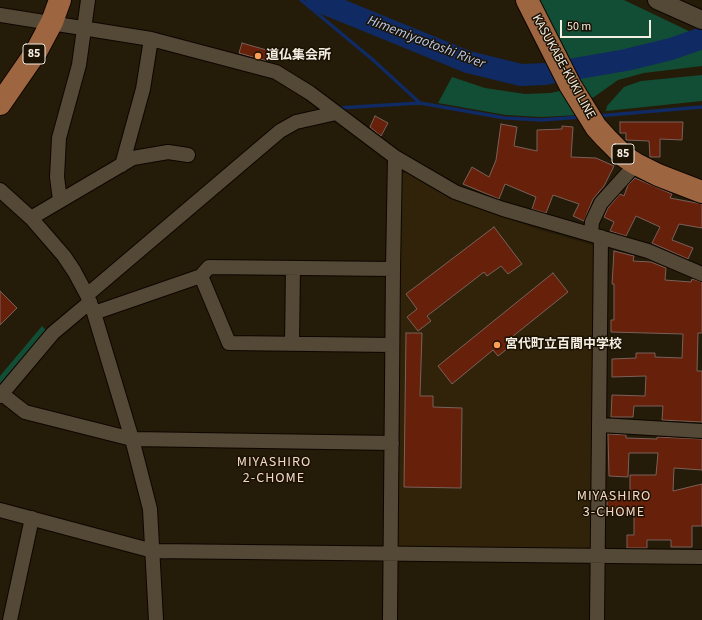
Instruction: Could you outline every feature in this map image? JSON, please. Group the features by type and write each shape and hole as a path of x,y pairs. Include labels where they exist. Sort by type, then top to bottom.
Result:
{"main road":[{"name":"85","path":"0,104 36,52 52,22 60,0"},
{"name":"KASUKABE-KUKI LINE","path":"527,0 570,85 596,127 625,156 636,164 658,175 702,192"}],"street":[{"path":"60,200 57,177 59,138 79,65 88,0"},
{"path":"657,0 702,20"},
{"path":"0,15 84,27 151,39 276,72 310,93 395,157 456,192 503,209 648,251 702,274"},
{"path":"122,165 143,89 151,39"},
{"path":"336,112 296,122 280,131 91,303 53,333 1,395 25,412 132,439 392,443"},
{"path":"31,218 133,158 168,152 188,155"},
{"path":"390,620 392,269 395,157"},
{"path":"597,620 600,425 596,235 592,222 601,203 636,164"},
{"path":"0,190 31,218 64,256 91,303 132,439 150,509 156,620"},
{"path":"91,303 201,276 209,267 392,269"},
{"path":"292,344 293,268"},
{"path":"201,276 229,343 392,345"},
{"path":"600,425 702,430"},
{"path":"0,510 153,550 702,557"},
{"path":"10,620 32,518"}],"shaded area":[{"name":"宮代町立百間中学校","path":"405,172 477,207 537,229 597,246 593,545 588,549 399,548 395,543 401,175"}],"green space":[{"path":"537,0 624,0 695,34 644,51 568,63"},
{"path":"702,46 702,66 644,73 618,80 594,97 586,100 574,75 606,71"},
{"path":"702,75 702,101 606,111 607,106 624,87 641,81"},
{"path":"452,77 485,88 525,94 551,93 564,90 578,115 542,117 506,115 438,103"},
{"path":"42,326 48,332 0,388 0,376"}],"building":[{"name":"道仏集会所","path":"242,43 270,51 267,61 239,53"},
{"path":"375,116 388,123 381,136 370,127"},
{"path":"620,122 683,122 682,140 660,139 660,157 650,157 649,141 626,140 626,133 620,133"},
{"path":"501,124 517,127 514,146 537,151 537,130 562,129 562,126 573,127 571,157 596,158 614,166 604,186 593,199 584,221 573,216 579,204 553,195 546,213 532,209 536,197 505,184 499,199 463,184 472,167 489,177 496,160"},
{"path":"635,178 672,194 670,198 702,204 702,228 679,224 672,240 693,248 688,259 652,243 660,227 636,216 626,236 610,231 614,222 604,217 608,208 620,194 624,196 628,185"},
{"path":"494,227 522,264 508,274 501,266 487,276 484,272 427,316 431,321 418,331 407,317 417,309 406,294"},
{"path":"614,251 634,256 633,261 651,262 666,268 665,280 691,282 692,279 702,282 702,333 698,333 697,371 702,371 702,422 662,420 663,406 634,406 633,417 611,417 612,395 645,396 646,376 612,377 612,359 636,358 636,353 655,353 655,357 682,358 683,334 611,332 611,320 614,320 614,284 612,284"},
{"path":"553,273 568,292 512,337 516,342 498,356 493,350 452,384 438,366"},
{"path":"0,291 17,308 0,325"},
{"path":"406,333 422,333 420,396 433,396 433,407 462,408 461,488 404,487"},
{"path":"608,434 626,435 626,438 657,439 657,437 702,439 702,470 674,468 673,491 702,484 702,526 692,526 692,547 671,547 671,540 647,540 647,548 627,548 627,535 634,535 634,514 607,512 607,496 630,497 630,475 656,475 658,453 629,453 628,477 609,476"}],"waterway":[{"path":"301,0 372,59 420,103 505,118 542,120 581,117"},
{"name":"Himemiyaotoshi River","path":"316,0 468,62 521,75 545,74 626,60 671,49 702,38"},
{"path":"338,108 420,103"},
{"path":"597,116 702,107"}],"place":[{"name":"道仏集会所","path":"258,56"},
{"name":"宮代町立百間中学校","path":"497,345"}],"district":[{"name":"MIYASHIRO 2-CHOME","path":"274,472"},
{"name":"MIYASHIRO 3-CHOME","path":"614,506"}]}
